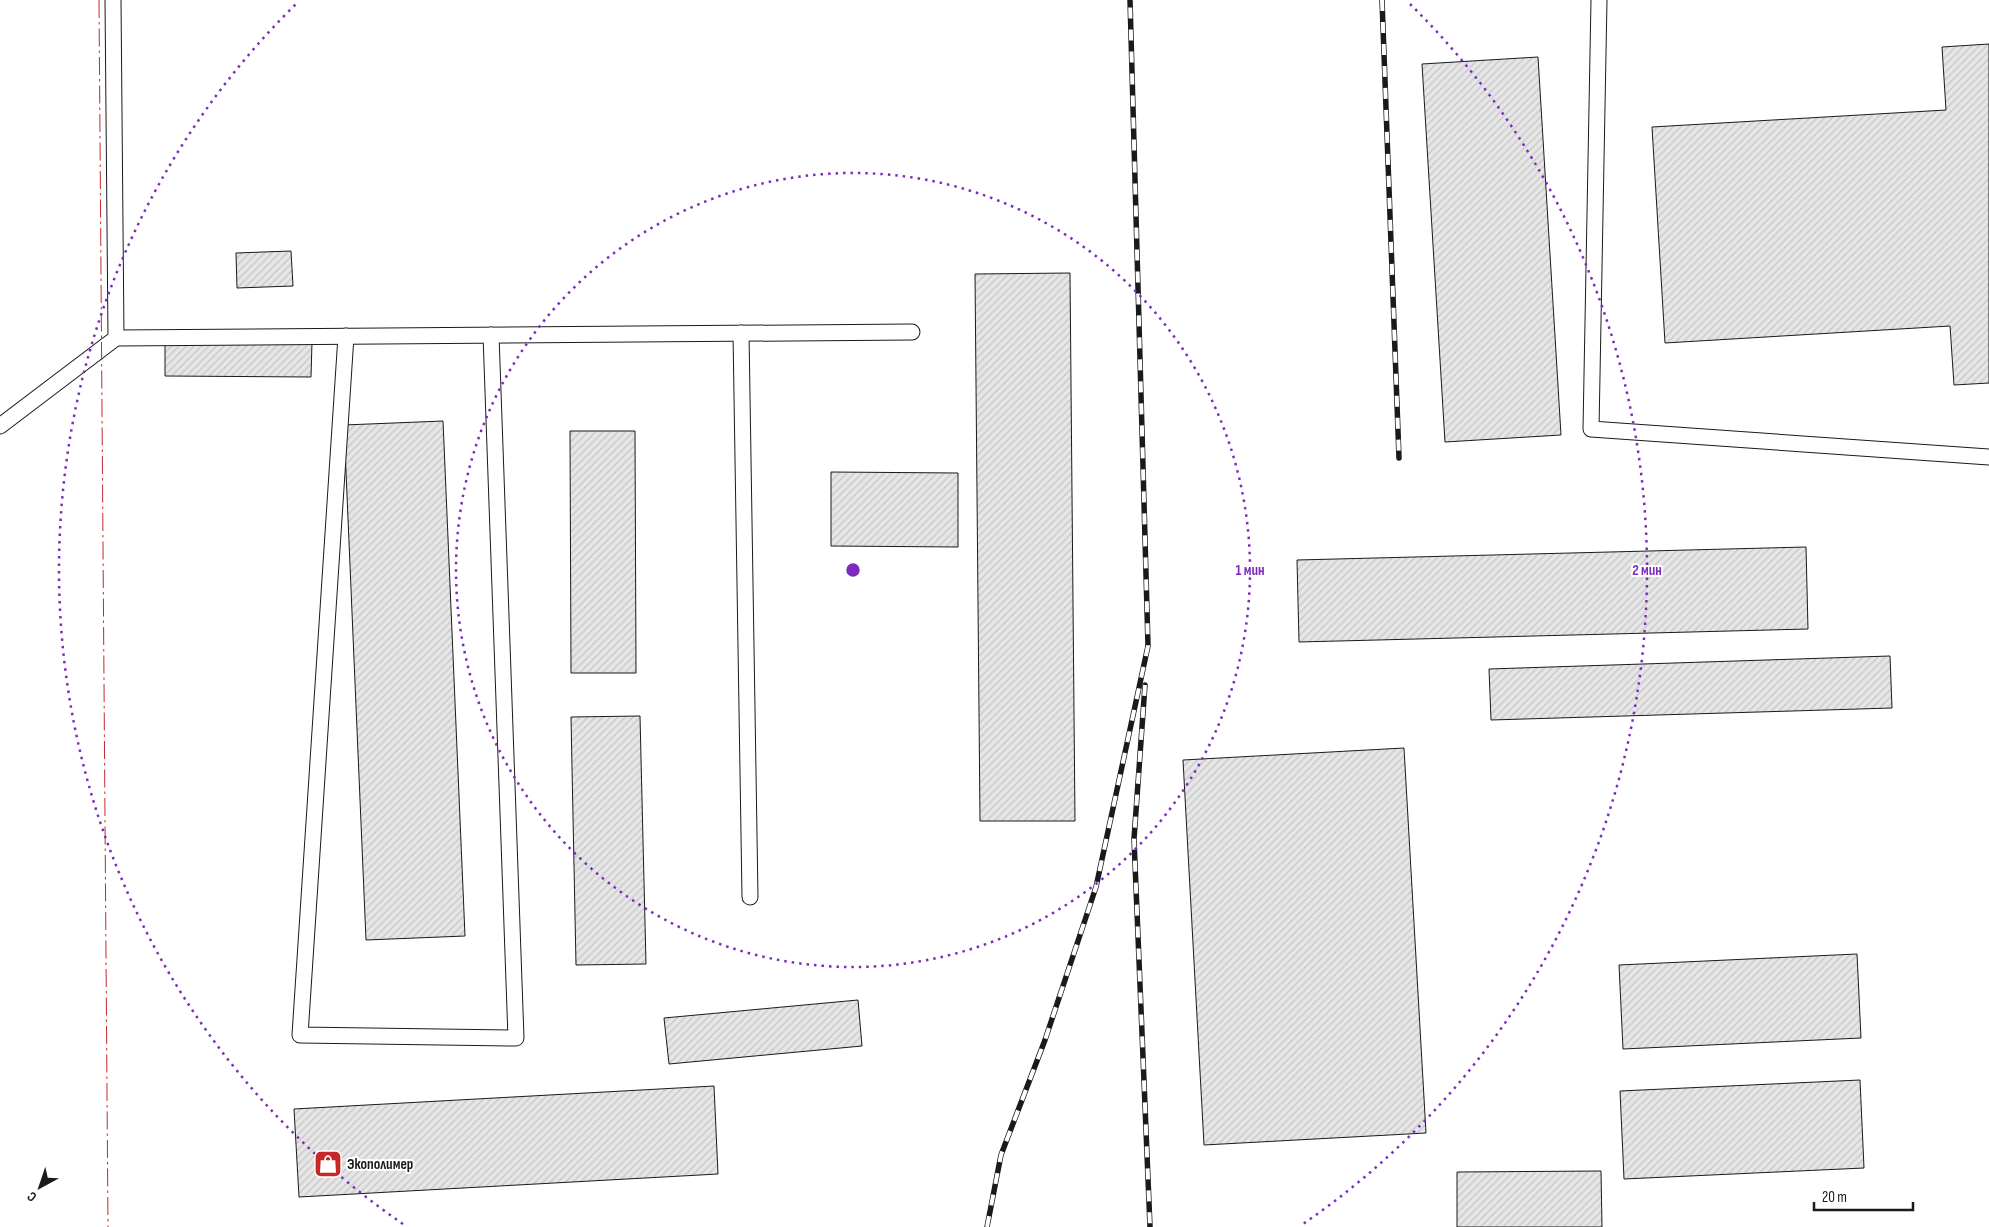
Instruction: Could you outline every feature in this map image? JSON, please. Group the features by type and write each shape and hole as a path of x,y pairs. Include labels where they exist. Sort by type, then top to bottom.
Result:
{"lane":[{"path":"113,0 116,338"},
{"path":"1599,0 1591,429 1989,457"},
{"path":"0,426 116,338 912,332"},
{"path":"742,333 750,897"},
{"path":"346,336 300,1035 516,1038 491,335"}],"building":[{"path":"1989,44 1989,383 1954,385 1950,326 1665,343 1652,127 1946,110 1942,47"},
{"path":"1538,57 1561,435 1445,442 1422,64"},
{"path":"291,251 293,286 237,288 236,253"},
{"path":"1070,273 1075,821 980,821 975,274"},
{"path":"165,341 312,342 311,377 165,376"},
{"path":"443,421 465,936 366,940 344,425"},
{"path":"570,431 635,431 636,673 571,673"},
{"path":"831,472 958,473 958,547 831,546"},
{"path":"1806,547 1808,629 1299,642 1297,560"},
{"path":"1890,656 1892,708 1491,720 1489,669"},
{"path":"640,716 646,964 576,965 571,717"},
{"path":"1404,748 1426,1133 1204,1145 1183,760"},
{"path":"1857,954 1861,1038 1623,1049 1619,965"},
{"path":"858,1000 862,1046 669,1064 664,1018"},
{"path":"1860,1080 1864,1168 1624,1179 1620,1091"},
{"path":"714,1086 718,1174 299,1197 294,1109"},
{"path":"1601,1171 1602,1227 1457,1227 1457,1172"}],"railway":[{"path":"987,1227 1001,1155 1045,1040 1096,887 1148,646 1130,0"},
{"path":"1382,0 1399,458"},
{"path":"1145,685 1134,839 1150,1227"}],"power":[{"path":"99,0 108,1227"}],"place":[{"name":"Экополимер","path":"328,1164"}]}
